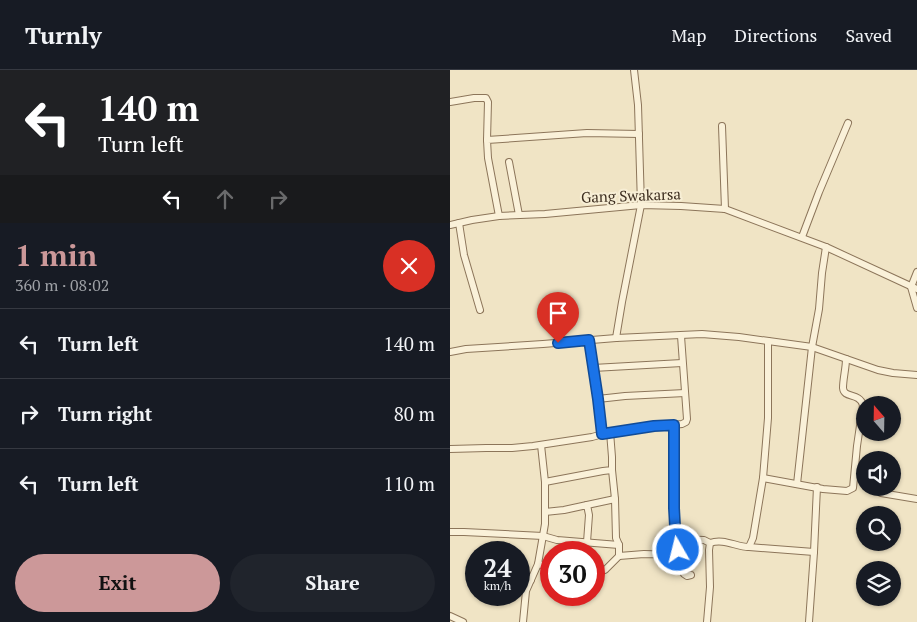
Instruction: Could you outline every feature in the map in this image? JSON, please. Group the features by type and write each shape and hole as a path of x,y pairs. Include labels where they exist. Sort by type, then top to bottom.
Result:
{"street":[{"path":"616,338 641,205 639,134 634,70"},
{"path":"450,102 474,98 486,98 488,102 488,158 499,216"},
{"path":"802,237 848,123"},
{"path":"722,126 725,209"},
{"path":"487,140 587,133 639,134"},
{"path":"509,162 519,215"},
{"name":"Gang Swakarsa","path":"450,224 499,216 641,205 725,209 826,247 914,288"},
{"path":"459,223 464,255 480,310"},
{"path":"797,484 812,347 819,309 826,247"},
{"path":"917,272 914,288 917,308"},
{"path":"450,352 466,349 616,338 702,334 812,347 878,370 917,375"},
{"path":"450,449 512,448 541,445 592,437 610,432 682,424 686,422 681,336"},
{"path":"589,340 602,434"},
{"path":"749,547 753,538 760,506 763,478 768,418 768,342"},
{"path":"763,478 847,491 853,488 856,446 863,405 858,397 849,395 843,388 846,359"},
{"path":"593,368 682,363"},
{"path":"598,399 685,393"},
{"path":"674,425 675,526 679,539 677,555 684,574 687,576 691,575"},
{"path":"610,432 616,538 619,545 619,556"},
{"path":"523,622 526,592 538,564 543,536 545,482 541,445"},
{"path":"545,482 612,470"},
{"path":"808,622 817,487"},
{"path":"899,496 917,499"},
{"path":"545,512 615,500"},
{"path":"587,505 587,541"},
{"path":"450,532 543,536 557,540 572,541"},
{"path":"679,539 710,542 721,540 743,547 814,552"},
{"path":"707,622 710,587 710,542"},
{"path":"605,544 619,545"},
{"path":"605,570 619,556 644,554 677,555"},
{"path":"450,616 463,622"}],"route":[{"path":"558,343 589,340 602,434 674,425 674,508 675,526 679,539 678,550"}]}
